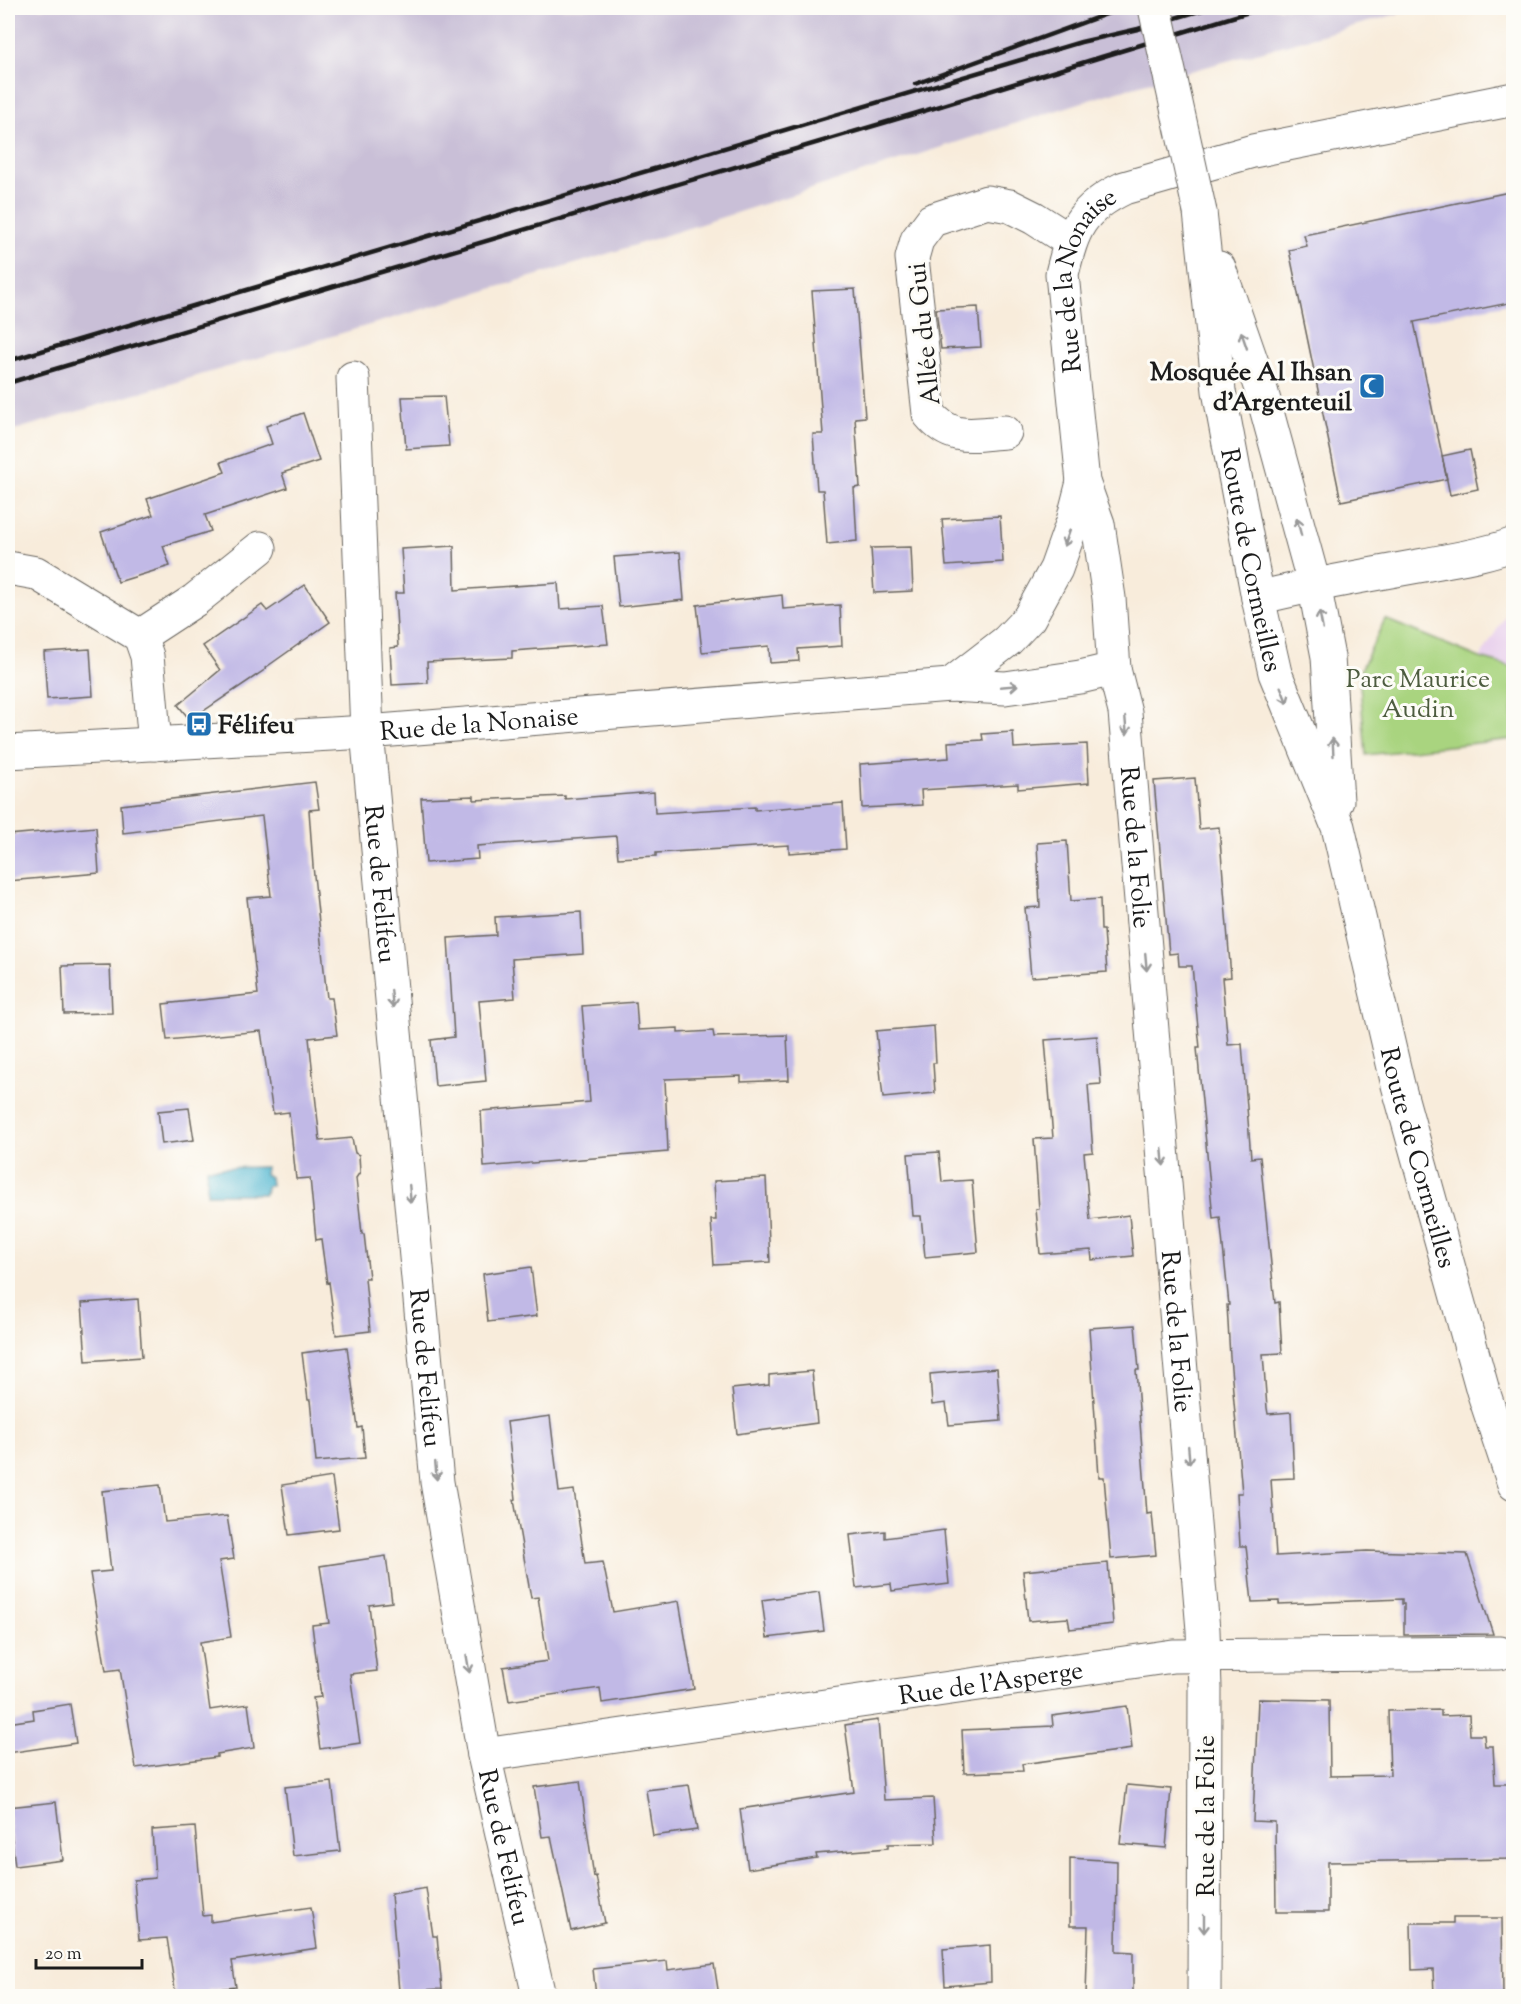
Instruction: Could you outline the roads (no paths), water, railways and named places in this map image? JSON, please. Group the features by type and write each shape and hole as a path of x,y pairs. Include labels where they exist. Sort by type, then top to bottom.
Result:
{"street":[{"name":"Route de Cormeilles","path":"1155,8 1200,212 1219,391 1258,598 1275,673 1338,827 1398,1085 1483,1391 1514,1484"},
{"name":"Rue de la Nonaise","path":"8,752 367,732 950,685 1005,687 1080,677 1114,669 1108,598 1098,524 1083,482 1062,274 1070,241 1089,210 1106,196 1124,188 1253,151 1514,99"},
{"name":"Allée du Gui","path":"1005,432 959,435 938,426 929,414 912,258 917,240 932,220 987,202 1010,206 1070,241"},
{"name":"Route de Cormeilles","path":"1200,212 1260,386 1314,584 1328,657 1338,827"},
{"name":"Rue de Felifeu","path":"353,378 367,732 437,1482 483,1755 539,1996"},
{"name":"Rue de la Nonaise","path":"950,685 1007,641 1029,618 1056,569 1073,521 1083,482"},
{"path":"1258,598 1314,584 1464,557 1514,544"},
{"path":"140,636 195,600 260,548"},
{"path":"8,568 36,573 140,636 147,656 155,744"},
{"name":"Rue de la Folie","path":"1114,669 1125,712 1203,1630 1204,1996"},
{"name":"Rue de l'Asperge","path":"483,1755 1173,1656 1500,1653"}],"water":[{"path":"266,1167 265,1174 270,1177 271,1185 266,1187 265,1194 207,1194 207,1168"}],"railway":[{"path":"915,84 1123,8"},
{"path":"8,361 1081,42 1138,29 1209,8"},
{"path":"8,383 934,108 1262,8"}],"place":[{"name":"Mosquée Al Ihsan d'Argenteuil","path":"1372,386"},
{"name":"Félifeu","path":"199,724"}],"park label":[{"name":"Parc Maurice Audin","path":"1418,693"}]}
